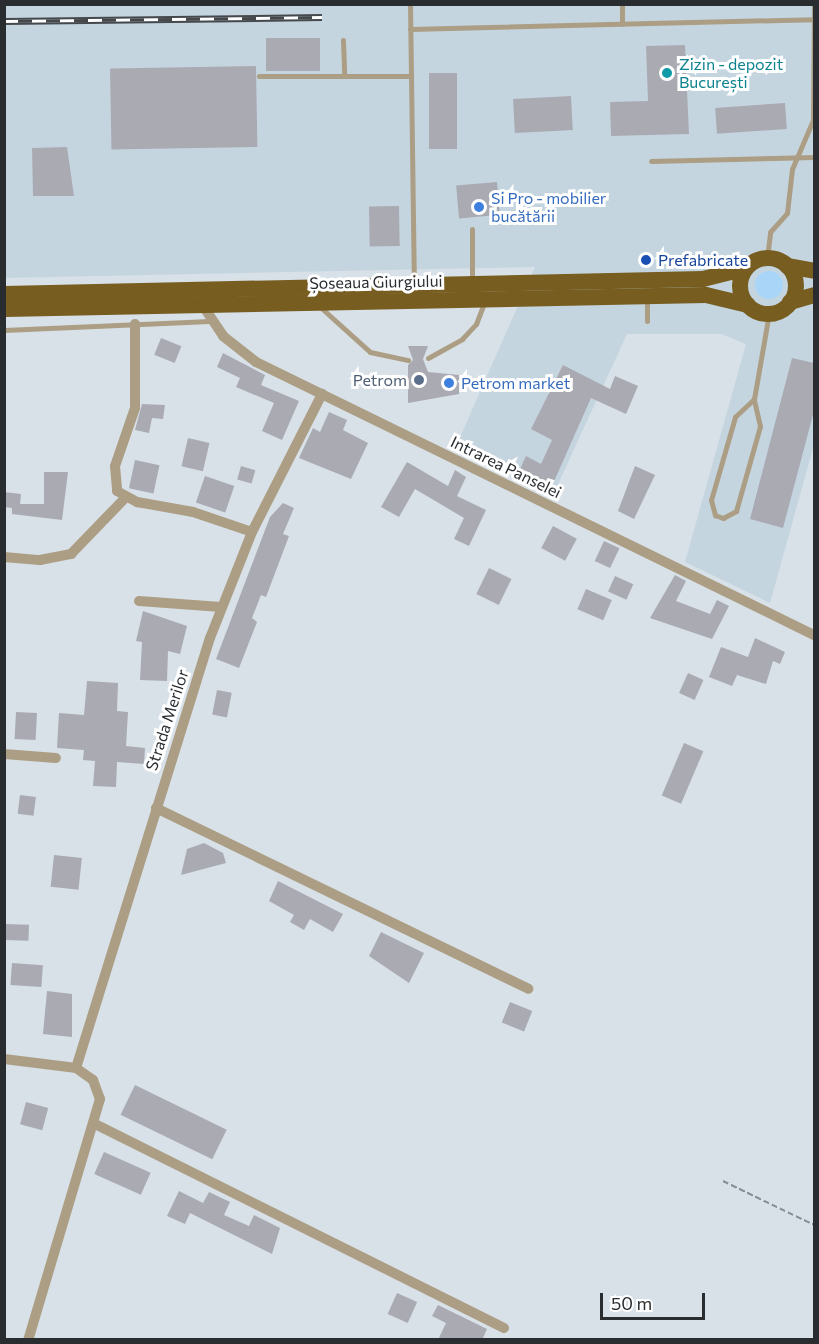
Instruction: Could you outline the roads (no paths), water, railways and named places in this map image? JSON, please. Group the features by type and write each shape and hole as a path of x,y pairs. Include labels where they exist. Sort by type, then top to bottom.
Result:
{"highway":[{"name":"Șoseaua Giurgiului","path":"4,294 704,279 746,268 767,258"},
{"path":"767,258 787,266 814,271"},
{"path":"787,266 795,287 790,302"},
{"path":"746,268 740,291 748,305"},
{"name":"Șoseaua Giurgiului","path":"4,309 201,303 706,295 748,305 769,314"},
{"path":"769,314 790,302 814,295"}],"street":[{"name":"Intrarea Panselei","path":"201,303 210,321 238,351 814,635"},
{"path":"135,324 135,408 115,465 117,491 125,498 252,532"},
{"name":"Strada Merilor","path":"76,1068 221,607 252,532 322,394"},
{"path":"4,557 40,560 71,554 125,498"},
{"path":"139,601 221,607"},
{"path":"4,754 56,758"},
{"path":"156,808 528,989"},
{"path":"4,1059 76,1068 98,1089 95,1124 28,1340"},
{"path":"95,1124 504,1328"}],"lane":[{"path":"410,4 414,285"},
{"path":"622,4 622,24"},
{"path":"767,258 770,232 787,213 798,156 813,120 814,4"},
{"path":"410,29 814,19"},
{"path":"343,40 344,76"},
{"path":"259,76 411,76"},
{"path":"651,161 814,157"},
{"path":"472,229 472,284"},
{"path":"647,295 647,321"},
{"path":"428,358 462,339 476,324 485,298"},
{"path":"315,301 370,352 408,360"},
{"path":"754,399 735,417 711,500 715,515 723,518 736,510 760,426 754,399 769,314"},
{"path":"4,330 210,321"}],"railway":[{"path":"4,21 322,17"}],"place":[{"name":"Zizin - depozit București","path":"667,73"},
{"name":"Si Pro - mobilier bucătării","path":"479,207"},
{"name":"Prefabricate","path":"646,260"},
{"name":"Petrom","path":"419,380"},
{"name":"Petrom market","path":"449,383"}]}
